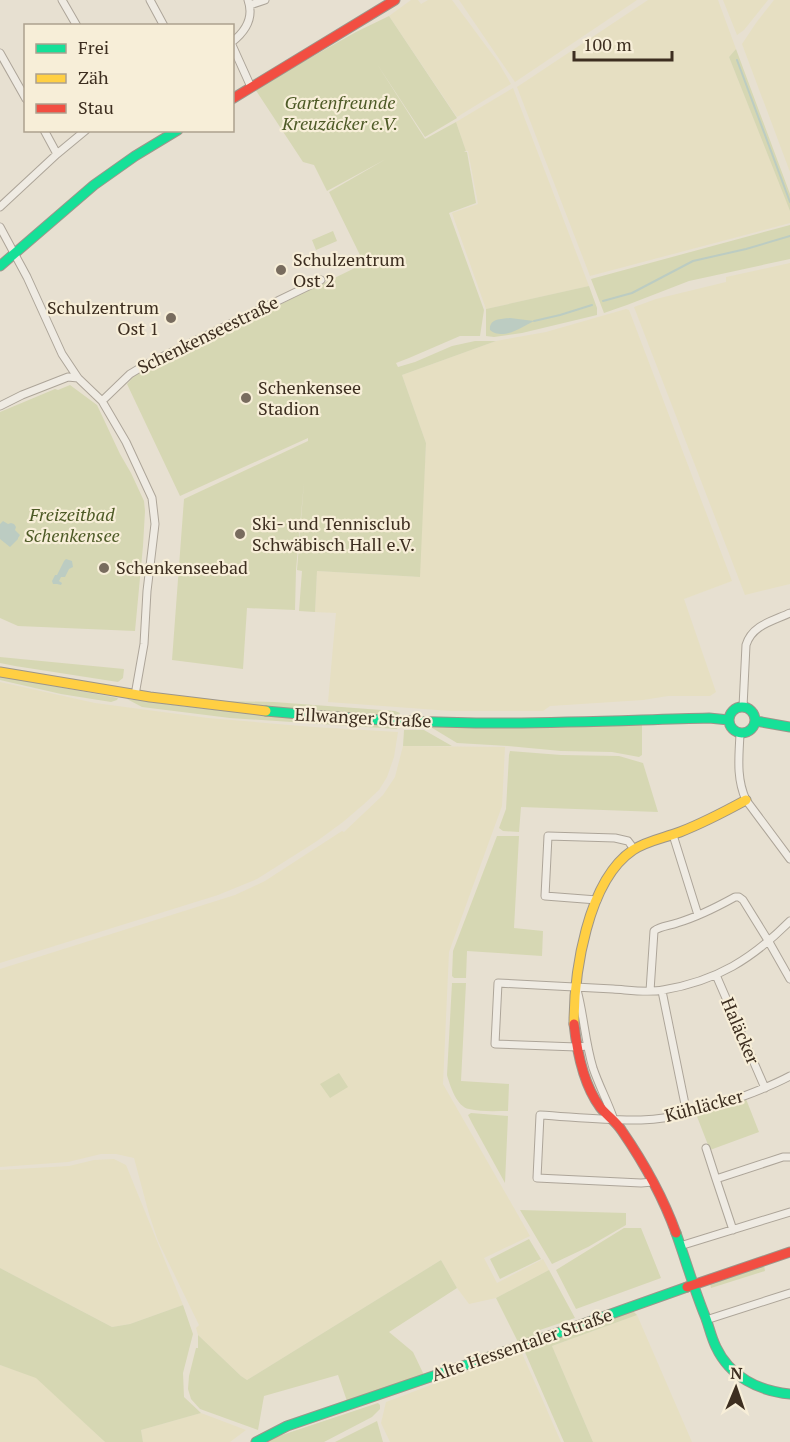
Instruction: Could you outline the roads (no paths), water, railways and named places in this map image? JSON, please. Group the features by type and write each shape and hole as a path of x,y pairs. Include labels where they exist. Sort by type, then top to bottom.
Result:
{"street":[{"path":"62,0 76,24"},
{"path":"150,0 163,24"},
{"path":"234,42 249,23 251,11 249,3 265,0"},
{"path":"234,98 395,0"},
{"path":"234,49 251,87"},
{"path":"0,53 24,95"},
{"path":"45,132 57,154"},
{"path":"0,207 84,132"},
{"path":"0,266 94,185 175,132"},
{"path":"0,227 63,354 78,378 102,401 126,442 152,498 155,524 147,591 144,644 135,695"},
{"name":"Schenkenseestraße","path":"102,401 137,370 321,280"},
{"path":"0,406 68,377 78,378"},
{"path":"743,707 748,637 757,628 790,613"},
{"name":"Ellwanger Straße","path":"0,672 135,695 284,714 400,722 517,723 710,718 729,720"},
{"path":"743,707 754,713 756,721 752,729 745,734 740,734 733,730 729,720 732,712 743,707"},
{"path":"756,721 790,727"},
{"path":"740,734 739,777 742,792 790,859"},
{"path":"746,800 700,824 634,849 613,871 590,917 579,958 573,1000 573,1020 582,1046 584,1070 598,1104 614,1120 633,1147 675,1227 693,1285 722,1358 736,1374 751,1384 768,1391 790,1394"},
{"path":"673,835 698,915"},
{"path":"597,900 545,896 548,836 615,838 628,841 634,849"},
{"path":"650,991 654,931 658,927 698,915 735,897 743,900 790,979"},
{"path":"582,1046 495,1044 498,983 662,991 705,980 744,960 770,942 790,921"},
{"name":"Haläcker","path":"716,975 765,1088"},
{"path":"662,991 687,1114"},
{"name":"Kühläcker","path":"653,1182 537,1178 540,1115 614,1120 658,1119 726,1103 790,1076"},
{"path":"706,1148 734,1230"},
{"path":"716,1179 783,1157 790,1157"},
{"path":"680,1246 790,1212"},
{"name":"Alte Hessentaler Straße","path":"256,1442 287,1426 790,1252"},
{"path":"706,1320 790,1293"}],"waterway":[{"path":"737,60 790,202"},
{"path":"603,301 632,293 693,261 790,236"},
{"path":"534,321 592,305"}],"place":[{"name":"Schulzentrum Ost 2","path":"281,270"},
{"name":"Schulzentrum Ost 1","path":"171,318"},
{"name":"Schenkensee Stadion","path":"246,398"},
{"name":"Ski- und Tennisclub Schwäbisch Hall e.V.","path":"240,534"},
{"name":"Schenkenseebad","path":"104,568"}],"park label":[{"name":"Gartenfreunde Kreuzäcker e.V.","path":"340,113"},
{"name":"Freizeitbad Schenkensee","path":"72,525"}]}
